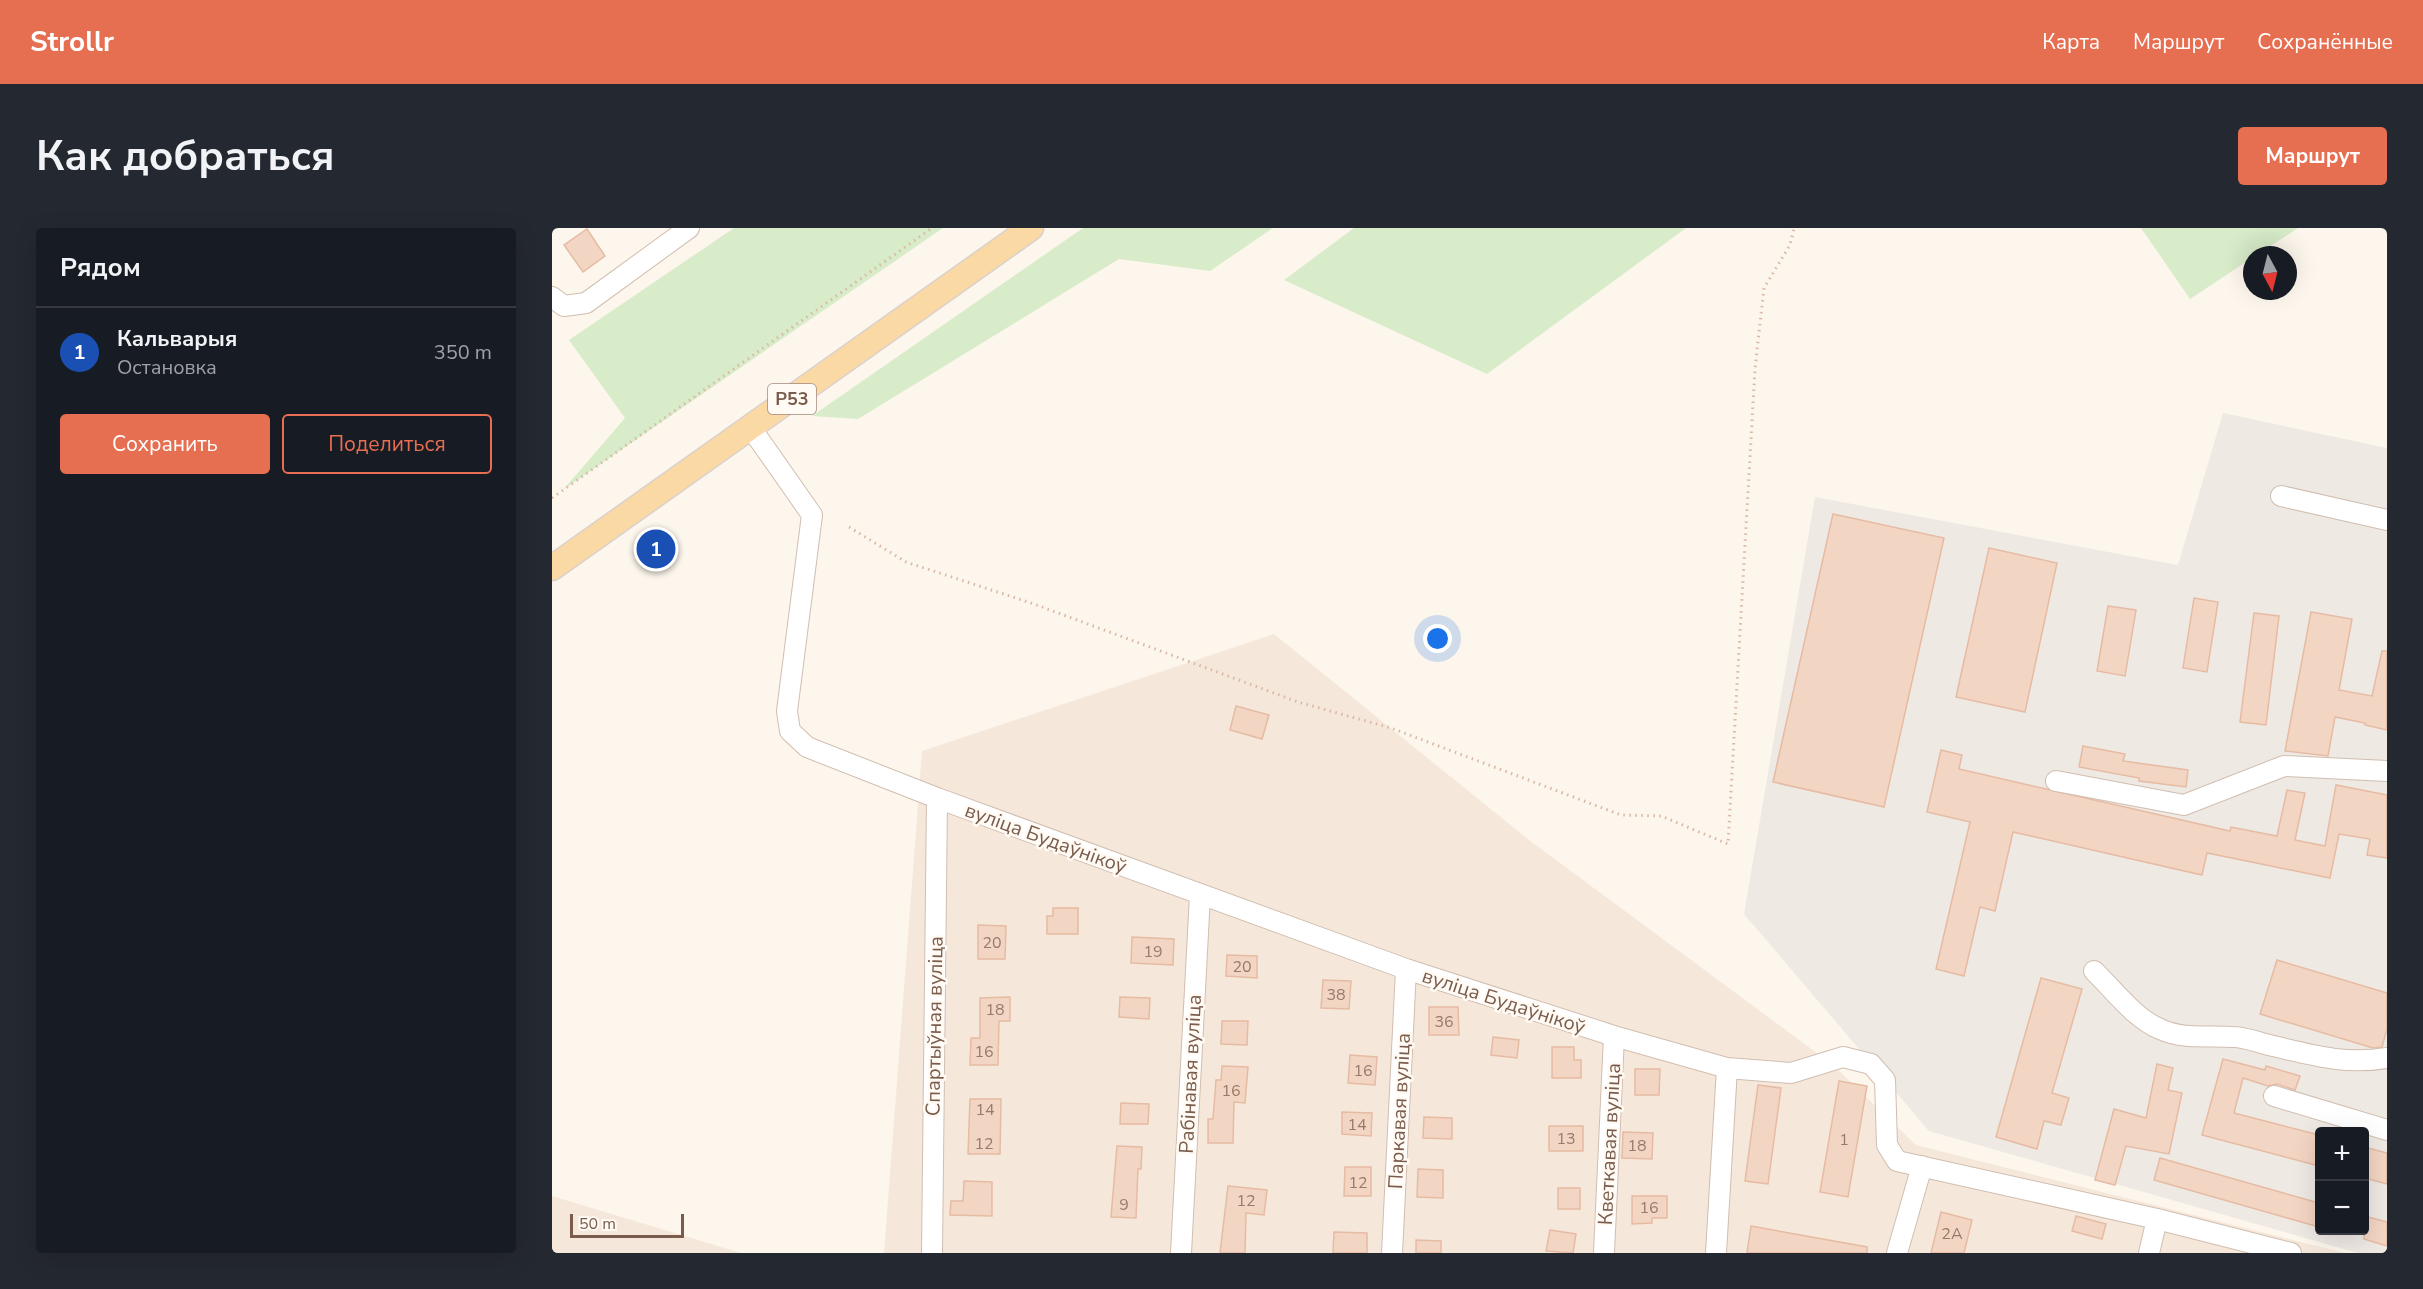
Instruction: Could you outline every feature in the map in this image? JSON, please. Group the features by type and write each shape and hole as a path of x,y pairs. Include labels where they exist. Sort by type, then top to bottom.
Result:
{"main road":[{"name":"Р53","path":"552,568 1031,228"}],"street":[{"path":"552,297 564,306 586,303 689,228"},
{"name":"вуліца Будаўнікоў","path":"751,428 812,514 787,711 790,731 807,747 937,798 1406,969 1614,1036 1727,1068 1791,1073 1844,1057 1871,1064 1885,1080 1887,1144 1897,1161 2157,1219 2291,1253"},
{"path":"2281,496 2387,520"},
{"path":"2056,781 2184,806 2284,766 2387,771"},
{"name":"Спартыўная вуліца","path":"932,1253 937,798"},
{"name":"Рабінавая вуліца","path":"1181,1253 1200,895"},
{"name":"Паркавая вуліца","path":"1392,1253 1406,969"},
{"path":"2094,971 2142,1017 2159,1029 2175,1034 2202,1038 2234,1037 2331,1059 2360,1062 2387,1058"},
{"name":"Кветкавая вуліца","path":"1604,1253 1614,1036"},
{"path":"1716,1253 1727,1068"},
{"path":"2274,1096 2387,1130"},
{"path":"1897,1253 1922,1166"},
{"path":"2148,1253 2157,1219"}],"path":[{"path":"552,498 932,228"},
{"path":"849,527 906,562 1034,604 1298,702 1391,728 1621,815 1661,816 1728,844 1755,369 1764,288 1790,245 1794,228"}],"shaded area":[{"path":"2223,413 2387,448 2387,1253 2358,1253 1929,1131 1744,914 1815,497 2178,565"},
{"path":"1274,634 1529,840 1833,1065 1916,1145 2345,1253 884,1253 922,751"},
{"path":"552,1196 741,1253 552,1253"}],"green space":[{"path":"734,228 943,228 563,490 625,418 569,340"},
{"path":"1083,228 1273,228 1210,271 1119,259 858,419 812,416"},
{"path":"1354,228 1686,228 1487,374 1284,280"},
{"path":"2141,228 2298,228 2271,246 2243,246 2243,264 2190,299"}],"building":[{"path":"587,229 605,256 583,272 564,245"},
{"path":"1833,514 1944,538 1884,807 1773,782"},
{"path":"1989,548 2057,563 2025,712 1956,697"},
{"path":"2194,598 2218,602 2207,672 2183,668"},
{"path":"2108,606 2136,610 2125,676 2097,671"},
{"path":"2311,612 2352,619 2339,690 2372,696 2382,651 2387,651 2387,730 2335,717 2328,756 2285,751"},
{"path":"2254,613 2279,616 2266,725 2240,722"},
{"path":"1236,706 1269,715 1262,739 1230,730"},
{"path":"2083,746 2125,754 2123,761 2188,770 2186,787 2139,781 2139,778 2079,767"},
{"path":"1941,750 1962,755 1959,769 2230,831 2231,827 2277,836 2287,790 2305,793 2295,840 2325,846 2336,785 2387,795 2387,858 2367,855 2370,839 2339,834 2330,878 2207,853 2202,875 2013,832 1995,911 1980,907 1964,976 1936,969 1970,822 1927,812"},
{"path":"1053,908 1078,908 1078,934 1047,934 1047,916 1053,916"},
{"path":"978,925 1006,926 1005,959 978,959"},
{"path":"1132,937 1174,939 1173,965 1131,963"},
{"path":"1227,955 1257,956 1257,978 1226,976"},
{"path":"2277,960 2387,993 2387,1029 2382,1047 2373,1048 2260,1014"},
{"path":"2041,978 2082,989 2052,1093 2069,1098 2061,1125 2044,1121 2037,1149 1996,1137"},
{"path":"1323,980 1351,981 1349,1009 1321,1008"},
{"path":"1010,997 1010,1021 999,1021 998,1065 970,1065 971,1038 980,1038 980,998"},
{"path":"1120,997 1150,998 1149,1019 1119,1017"},
{"path":"1429,1007 1458,1007 1459,1035 1429,1035"},
{"path":"1222,1021 1248,1021 1247,1045 1221,1044"},
{"path":"1493,1037 1519,1040 1517,1058 1491,1055"},
{"path":"1552,1047 1574,1047 1574,1060 1581,1060 1581,1078 1552,1078"},
{"path":"1350,1055 1377,1057 1375,1085 1348,1083"},
{"path":"2223,1059 2265,1070 2266,1066 2300,1076 2295,1090 2277,1084 2268,1086 2243,1078 2234,1113 2315,1134 2315,1165 2202,1135"},
{"path":"2157,1064 2173,1068 2168,1090 2182,1093 2169,1154 2126,1146 2115,1185 2095,1180 2114,1109 2146,1118"},
{"path":"1222,1066 1248,1067 1245,1103 1234,1102 1233,1143 1208,1143 1208,1119 1213,1119 1216,1080 1221,1080"},
{"path":"1635,1069 1660,1069 1659,1095 1635,1095"},
{"path":"1839,1081 1867,1086 1848,1197 1820,1192"},
{"path":"1758,1085 1781,1088 1768,1184 1745,1181"},
{"path":"970,1099 1001,1099 1000,1154 968,1154"},
{"path":"1121,1103 1149,1104 1148,1124 1120,1124"},
{"path":"1342,1112 1372,1113 1371,1136 1342,1134"},
{"path":"1424,1117 1452,1118 1452,1139 1423,1138"},
{"path":"1549,1126 1583,1126 1583,1151 1549,1151"},
{"path":"1623,1132 1653,1133 1652,1159 1622,1158"},
{"path":"1117,1146 1142,1147 1141,1169 1138,1169 1136,1218 1111,1217"},
{"path":"2369,1148 2387,1153 2387,1184 2369,1179"},
{"path":"2160,1158 2315,1202 2315,1226 2154,1180"},
{"path":"1345,1167 1371,1167 1371,1196 1344,1196"},
{"path":"1418,1169 1443,1170 1443,1198 1417,1197"},
{"path":"964,1181 992,1182 992,1216 950,1215 951,1201 963,1201"},
{"path":"1228,1186 1267,1190 1264,1215 1246,1213 1245,1253 1220,1253"},
{"path":"1558,1188 1580,1188 1580,1209 1558,1209"},
{"path":"1632,1196 1667,1196 1667,1218 1652,1218 1652,1223 1632,1224"},
{"path":"1941,1212 1972,1220 1964,1253 1931,1253"},
{"path":"2076,1216 2106,1224 2102,1239 2072,1231"},
{"path":"2369,1217 2387,1222 2387,1246 2364,1239 2364,1235 2369,1235"},
{"path":"1751,1226 1867,1247 1867,1253 1747,1253"},
{"path":"1550,1230 1576,1234 1573,1253 1546,1251"},
{"path":"1334,1232 1367,1233 1367,1253 1333,1253"},
{"path":"1416,1240 1441,1241 1441,1253 1416,1253"}],"place":[{"name":"Кальварыя","path":"656,549"}]}
